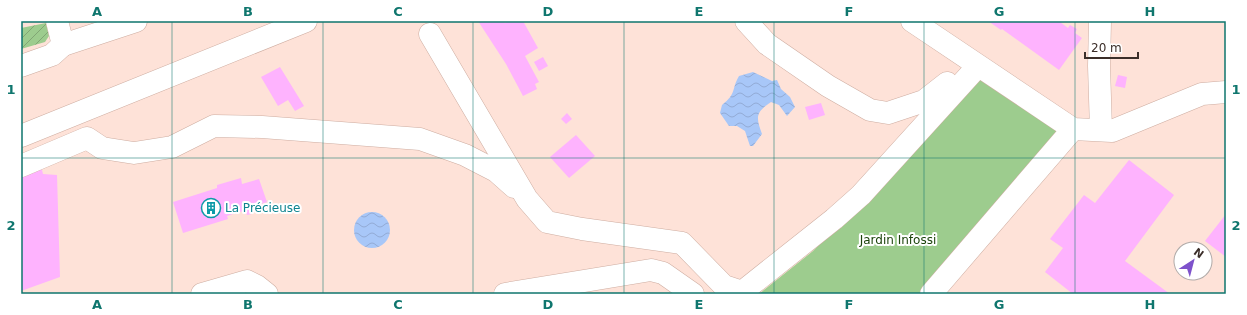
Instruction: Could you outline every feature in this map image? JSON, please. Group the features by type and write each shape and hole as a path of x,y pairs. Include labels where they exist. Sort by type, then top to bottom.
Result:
{"street":[{"path":"57,21 63,45"},
{"path":"21,66 52,55 63,45 136,21"},
{"path":"21,136 306,21"},
{"path":"746,21 767,44 828,86 870,110 888,113 924,101 972,62"},
{"path":"912,21 1073,129 1112,131 1202,94 1222,97"},
{"path":"1100,21 1101,130"},
{"path":"430,34 527,199"},
{"path":"21,166 87,138 102,148 134,153 172,147 214,126 262,127 420,139 465,154 496,171 527,199 547,222 582,229 682,243 724,286 742,292 834,220 861,195 972,62"},
{"path":"931,294 1073,129"},
{"path":"505,294 650,270 663,273 693,294"},
{"path":"202,294 247,281 257,286 266,294"}],"green space":[{"path":"46,23 49,36 45,42 21,49 21,28"},
{"name":"Jardin Infossi","path":"981,77 1060,127 922,294 759,294 813,251"}],"water":[{"path":"753,72 772,81 777,80 781,89 790,97 795,107 787,116 779,105 771,102 762,109 758,119 762,134 753,146 750,146 745,131 737,126 729,126 720,113 722,105 732,94 739,76"},
{"path":"376,212 385,217 389,223 389,237 385,243 376,248 368,248 359,243 355,237 354,226 359,217 365,213"}],"building":[{"path":"478,21 503,21 505,23 508,21 523,21 538,48 525,56 539,82 535,84 537,89 523,96 506,64"},
{"path":"988,21 1061,21 1060,22 1068,28 1070,25 1077,29 1075,33 1082,38 1059,70 1002,29 1001,30"},
{"path":"543,57 548,66 539,71 534,62"},
{"path":"280,67 304,106 295,111 288,100 278,106 261,77"},
{"path":"1118,75 1127,77 1125,88 1115,86"},
{"path":"821,103 825,115 809,120 805,107"},
{"path":"567,113 572,119 566,124 561,119"},
{"path":"576,135 595,156 569,178 550,157"},
{"path":"1129,160 1174,195 1125,261 1170,294 1073,294 1045,272 1063,248 1050,239 1084,195 1095,203"},
{"path":"41,166 43,174 57,175 60,277 21,291 21,174"},
{"path":"241,178 242,184 259,179 267,202 250,208 252,214 247,215 245,211 239,212 227,216 228,219 183,233 173,202 217,188 217,185"},
{"path":"1226,214 1226,257 1213,247 1213,241 1205,241"}],"place":[{"name":"La Précieuse","path":"211,208"}]}
